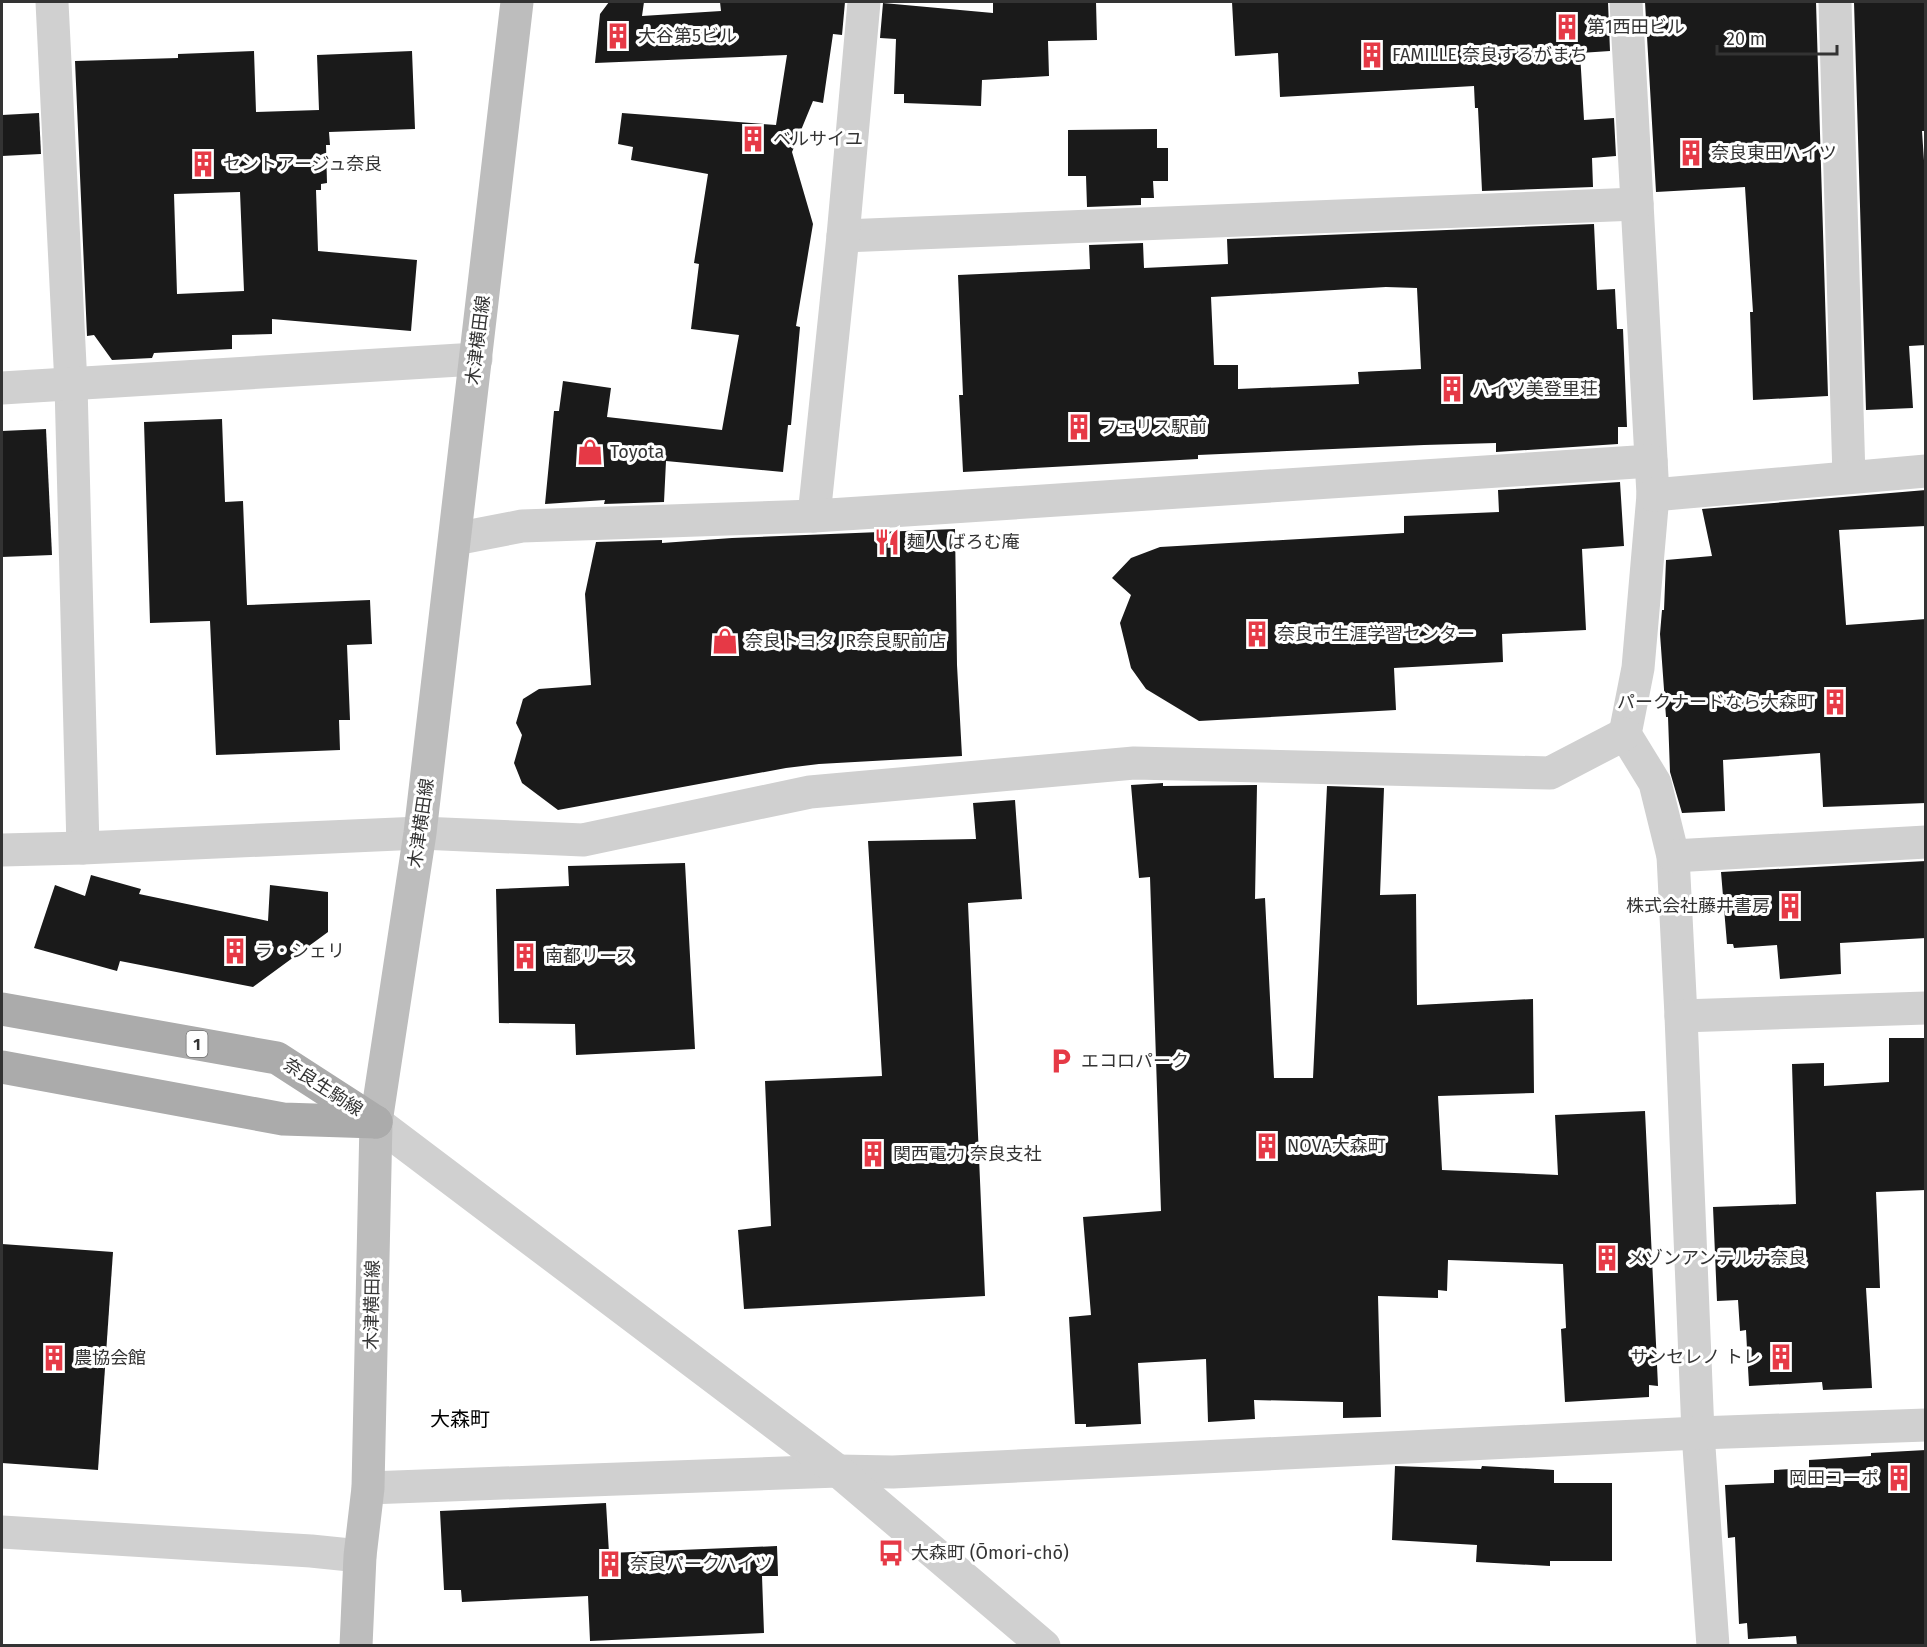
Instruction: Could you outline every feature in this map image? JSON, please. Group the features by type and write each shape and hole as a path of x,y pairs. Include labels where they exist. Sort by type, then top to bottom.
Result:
{"main road":[{"name":"木津横田線","path":"356,1646 360,1556 368,1488 376,1122 420,833 517,2"},
{"name":"奈良生駒線","path":"2,1009 277,1058 376,1122"},
{"name":"奈良生駒線","path":"2,1067 283,1119 376,1122"}],"street":[{"path":"52,2 71,385 83,848"},
{"path":"814,516 864,2"},
{"path":"1626,2 1653,495 1638,668 1625,734 1655,783 1672,856 1682,1016 1698,1433 1713,1646"},
{"path":"1835,2 1849,477"},
{"path":"843,236 1637,204"},
{"path":"2,388 476,359"},
{"path":"455,539 522,526 814,516 1651,461"},
{"path":"1653,495 1926,471"},
{"path":"2,850 420,833 583,840 810,792 1134,763 1550,773 1625,734"},
{"path":"1672,856 1926,842"},
{"path":"1682,1016 1926,1008"},
{"path":"376,1122 838,1470 1044,1646"},
{"path":"368,1488 838,1470 905,1472 1698,1433 1926,1425"},
{"path":"2,1532 360,1556"}],"building":[{"path":"609,2 644,2 642,16 721,11 720,2 845,2 842,35 833,34 823,103 813,101 792,152 813,224 796,326 800,327 791,425 788,425 783,472 666,461 664,502 604,504 605,500 545,504 554,411 559,411 563,381 611,388 607,417 722,430 739,335 691,329 699,264 694,263 708,174 631,160 633,147 618,144 622,113 776,125 787,55 595,63 600,14"},
{"path":"993,2 1096,2 1097,40 1048,41 1049,76 982,80 981,106 904,103 904,94 894,94 896,39 880,38 883,3 993,13"},
{"path":"1232,2 1608,2 1610,51 1580,53 1584,120 1614,118 1616,156 1592,158 1593,187 1482,191 1478,108 1475,108 1474,86 1280,97 1278,53 1235,56"},
{"path":"1645,2 1816,2 1828,396 1753,400 1750,312 1753,312 1745,187 1656,192"},
{"path":"1854,2 1924,2 1926,131 1922,131 1926,190 1926,345 1909,346 1913,408 1866,410"},
{"path":"254,51 256,112 319,110 317,55 412,51 415,129 329,132 330,145 326,145 327,183 321,184 321,190 316,190 318,251 417,260 411,331 272,319 272,334 232,335 232,349 154,353 152,358 112,360 94,335 87,336 75,61 178,58 178,54","holes":["240,192 244,291 177,294 174,194"]},
{"path":"39,113 41,154 2,156 2,115"},
{"path":"1157,129 1157,148 1168,148 1168,181 1153,181 1154,198 1141,198 1141,205 1087,207 1086,176 1068,176 1068,130"},
{"path":"1594,224 1597,290 1615,289 1617,329 1623,329 1627,427 1618,427 1618,444 1496,452 1496,443 1424,445 1198,455 1198,459 963,472 959,395 963,395 958,275 1090,269 1089,245 1143,243 1144,268 1228,264 1227,239","holes":["1386,287 1417,288 1421,369 1358,372 1359,384 1238,389 1238,365 1214,365 1211,297"]},
{"path":"222,419 225,502 243,501 247,605 370,600 372,644 347,645 350,720 339,720 340,750 216,755 210,621 150,623 144,422"},
{"path":"46,429 52,555 2,557 2,431"},
{"path":"1620,482 1624,546 1582,549 1586,630 1502,634 1503,662 1394,668 1396,710 1199,721 1146,689 1131,668 1120,623 1131,595 1112,578 1131,558 1160,547 1404,533 1404,516 1499,512 1498,490"},
{"path":"1926,490 1926,526 1839,530 1846,625 1926,619 1926,803 1823,807 1820,753 1723,760 1725,811 1682,813 1670,772 1668,717 1666,717 1660,634 1662,610 1664,610 1666,560 1712,556 1702,509"},
{"name":"奈良トヨタ JR奈良駅前店","path":"955,529 957,665 962,756 786,768 558,810 522,783 514,763 522,735 516,723 523,699 539,689 591,685 585,594 596,542 662,540 662,543"},
{"path":"1163,783 1163,786 1257,785 1255,899 1265,898 1274,1078 1313,1078 1327,786 1384,788 1380,895 1416,894 1417,1005 1533,999 1534,1093 1438,1096 1442,1170 1558,1175 1555,1115 1645,1111 1658,1386 1649,1385 1649,1397 1565,1402 1561,1329 1566,1328 1563,1264 1448,1260 1447,1291 1438,1290 1438,1298 1378,1296 1381,1417 1343,1418 1343,1402 1254,1400 1255,1419 1208,1422 1206,1359 1138,1363 1141,1424 1086,1427 1086,1424 1075,1424 1069,1317 1091,1315 1083,1217 1161,1211 1150,877 1139,878 1131,785"},
{"name":"関西電力 奈良支社","path":"1015,800 1022,899 968,903 985,1296 744,1309 738,1230 771,1226 765,1081 882,1076 868,841 976,839 973,803"},
{"name":"株式会社藤井書房","path":"1926,861 1926,938 1840,943 1841,974 1780,979 1777,945 1734,948 1733,944 1727,944 1721,872"},
{"path":"685,863 695,1049 576,1055 575,1024 499,1023 496,889 569,886 568,866"},
{"path":"91,875 141,889 139,894 268,921 270,885 328,892 328,932 253,987 120,961 117,971 34,948 55,885 85,896"},
{"path":"1889,1038 1926,1038 1926,1190 1876,1192 1880,1288 1866,1288 1872,1388 1823,1390 1822,1382 1749,1386 1746,1330 1740,1331 1738,1300 1717,1301 1713,1207 1796,1204 1792,1064 1824,1063 1824,1086 1889,1082"},
{"name":"農協会館","path":"2,1244 113,1252 98,1470 2,1463"},
{"path":"1926,1450 1926,1646 1797,1646 1796,1636 1748,1639 1747,1623 1739,1624 1735,1537 1728,1538 1725,1485 1774,1483 1774,1470 1809,1468 1809,1460"},
{"path":"1395,1466 1481,1469 1482,1466 1554,1470 1554,1483 1612,1483 1612,1561 1550,1561 1550,1566 1476,1562 1477,1545 1392,1540"},
{"name":"奈良パークハイツ","path":"606,1503 609,1553 777,1546 778,1576 762,1576 764,1633 590,1641 588,1596 462,1602 461,1590 444,1590 440,1511"}],"place":[{"name":"第1西田ビル","path":"1567,27"},
{"name":"大谷第5ビル","path":"618,36"},
{"name":"FAMILLE 奈良するがまち","path":"1372,55"},
{"name":"ベルサイユ","path":"753,139"},
{"name":"奈良東田ハイツ","path":"1691,153"},
{"name":"セントアージュ奈良","path":"203,164"},
{"name":"ハイツ美登里荘","path":"1452,389"},
{"name":"フェリス駅前","path":"1079,427"},
{"name":"Toyota","path":"590,452"},
{"name":"麺人 ばろむ庵","path":"887,542"},
{"name":"奈良市生涯学習センター","path":"1257,634"},
{"name":"奈良トヨタ JR奈良駅前店","path":"725,641"},
{"name":"パークナードなら大森町","path":"1835,702"},
{"name":"株式会社藤井書房","path":"1790,906"},
{"name":"ラ・シェリ","path":"235,951"},
{"name":"南都リース","path":"525,956"},
{"name":"エコロパーク","path":"1061,1061"},
{"name":"NOVA大森町","path":"1267,1146"},
{"name":"関西電力 奈良支社","path":"873,1154"},
{"name":"メゾンアンテルナ奈良","path":"1607,1258"},
{"name":"サンセレノ トレ","path":"1781,1357"},
{"name":"農協会館","path":"54,1358"},
{"name":"岡田コーポ","path":"1899,1478"},
{"name":"大森町 (Ōmori-chō)","path":"891,1553"},
{"name":"奈良パークハイツ","path":"610,1564"}],"district":[{"name":"大森町","path":"460,1419"}]}
